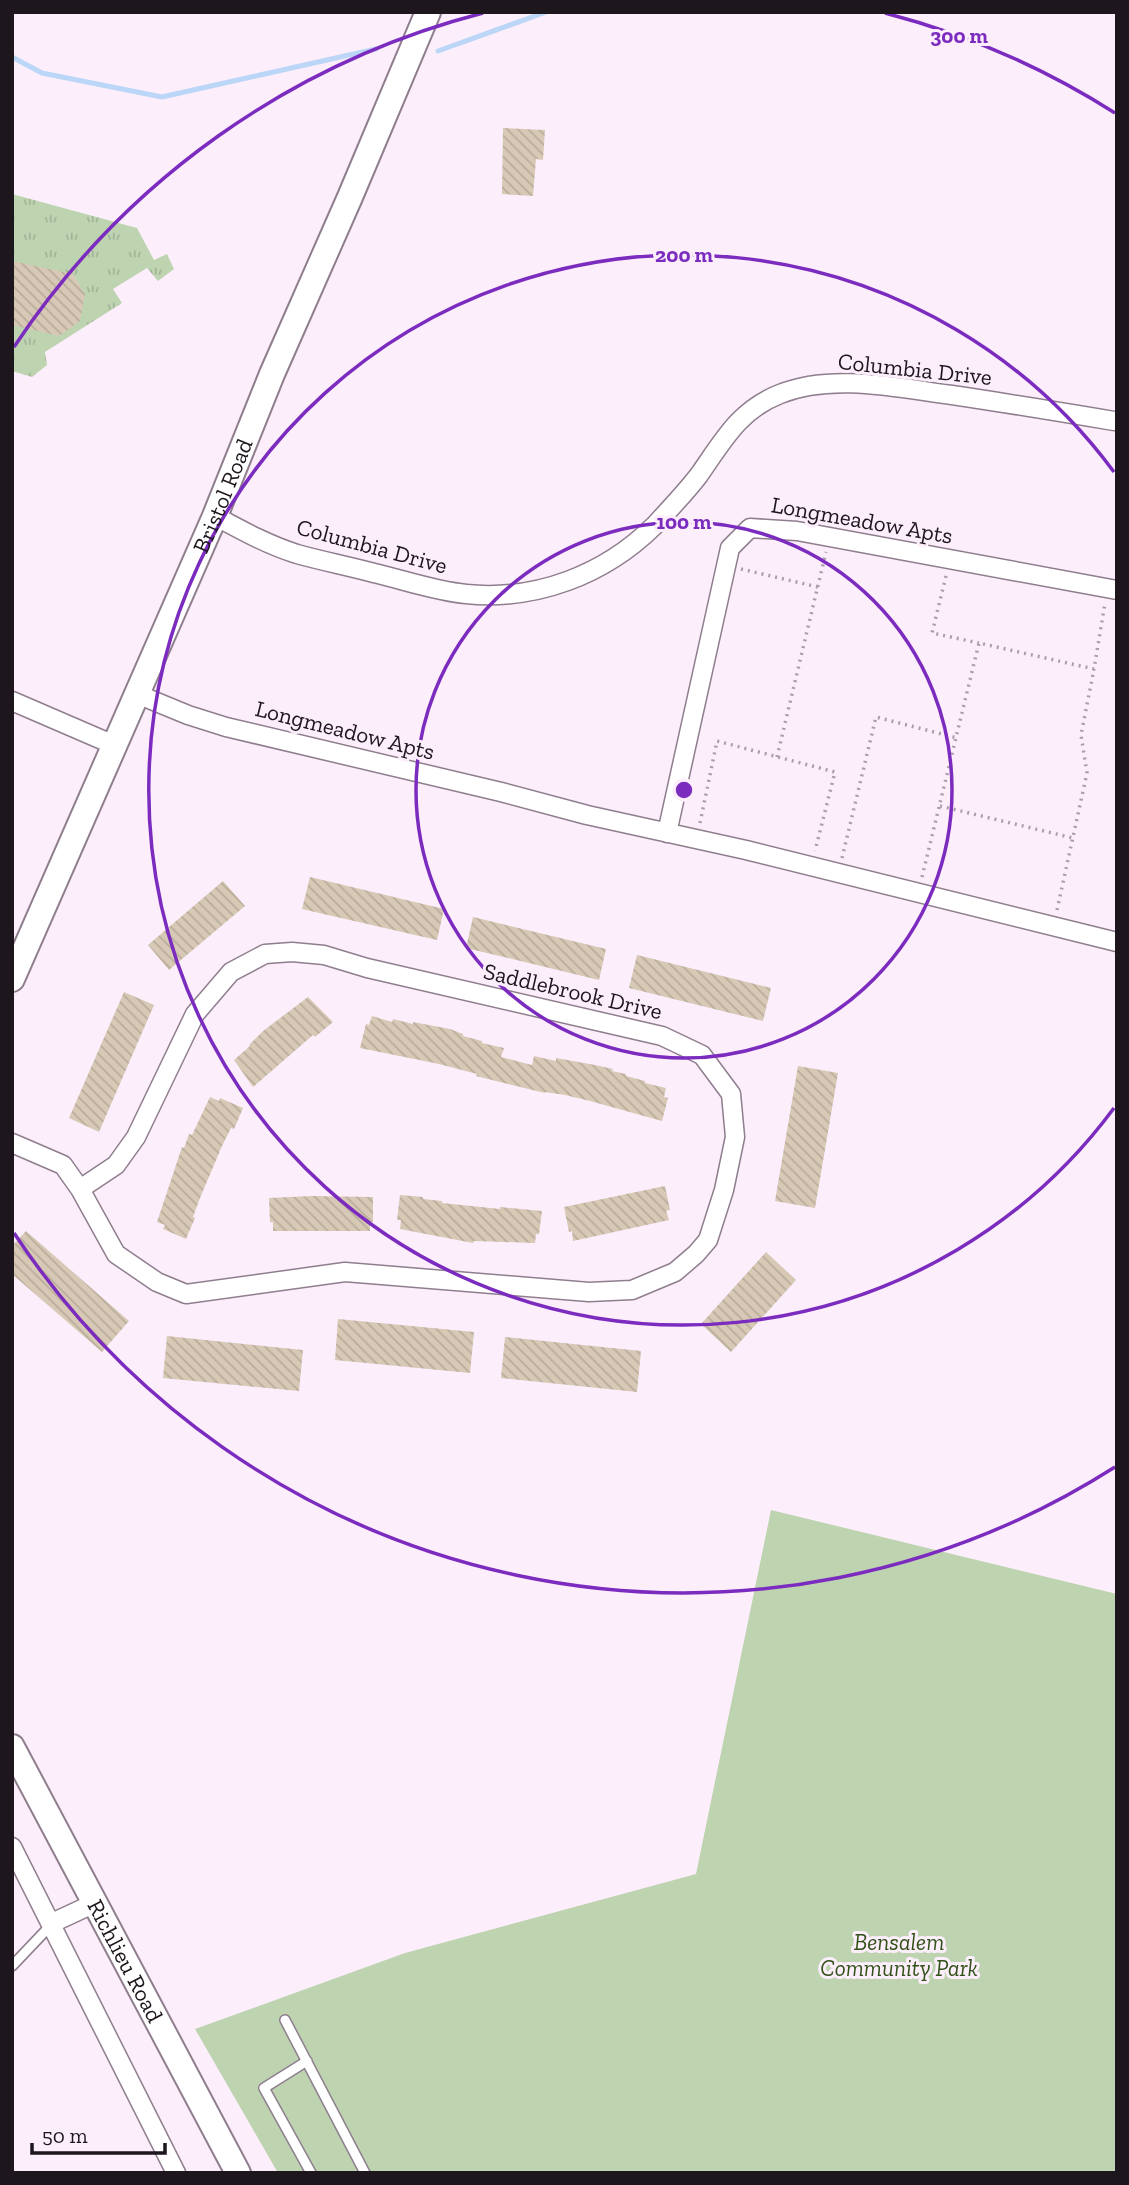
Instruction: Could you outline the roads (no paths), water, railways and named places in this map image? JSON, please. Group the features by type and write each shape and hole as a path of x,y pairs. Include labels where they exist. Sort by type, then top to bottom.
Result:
{"main road":[{"name":"Bristol Road","path":"12,979 215,516 272,374 428,12"},
{"name":"Richlieu Road","path":"12,1748 238,2173"}],"street":[{"name":"Columbia Drive","path":"215,516 295,553 435,589 488,596 513,594 569,582 627,549 653,527 699,476 731,427 762,401 782,393 807,386 831,384 872,386 1116,416"},
{"name":"Longmeadow Apts","path":"667,833 730,548 750,528 797,531 1112,589"},
{"name":"Longmeadow Apts","path":"137,694 226,727 811,866 1117,942"},
{"path":"12,701 114,745"},
{"name":"Saddlebrook Drive","path":"12,1143 62,1165 80,1189 116,1254 157,1282 186,1294 345,1272 589,1292 632,1290 675,1272 708,1240 724,1190 735,1137 731,1094 702,1055 662,1036 367,968 324,955 292,952 265,954 231,972 195,1014 136,1136 116,1165 80,1189"},
{"path":"12,1847 176,2173"},
{"path":"52,1923 95,1903"}],"lane":[{"path":"12,1966 52,1923"},
{"path":"285,2020 365,2173"},
{"path":"307,2062 264,2088 312,2173"}],"waterway":[{"path":"438,51 546,12"},
{"path":"12,57 42,73 162,97 376,49"}],"park label":[{"name":"Bensalem Community Park","path":"899,1955"}]}
